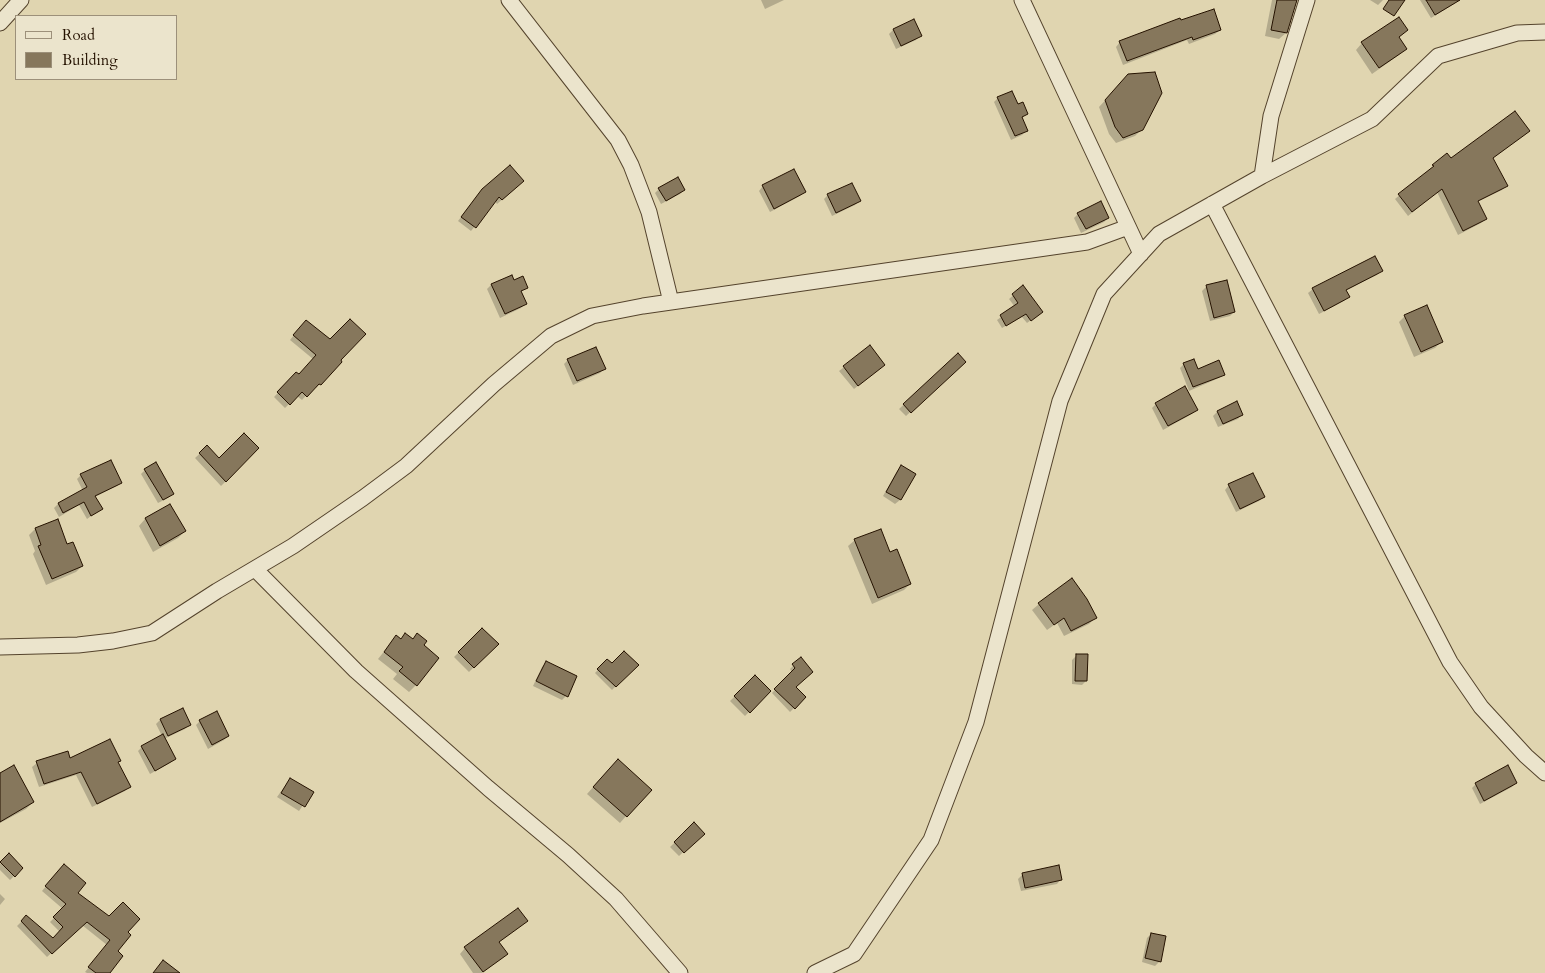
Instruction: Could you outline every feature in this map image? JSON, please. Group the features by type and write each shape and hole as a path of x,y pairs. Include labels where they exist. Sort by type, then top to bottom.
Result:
{"street":[{"path":"0,23 21,0"},
{"path":"509,0 618,140 631,165 649,212 671,302"},
{"path":"1022,0 1141,254"},
{"path":"1262,176 1271,116 1307,0"},
{"path":"815,973 854,954 931,840 976,722 1060,402 1104,294 1159,234 1262,176 1372,119 1438,56 1517,33 1545,32"},
{"path":"1212,204 1450,662 1481,707 1526,756 1545,773"},
{"path":"0,647 78,645 152,633 293,546 363,498 406,466 494,384 551,336 592,316 671,302 1087,242 1128,227"},
{"path":"254,569 356,671 488,788 568,855 616,900 680,973"}],"building":[{"path":"1277,0 1297,0 1287,33 1271,30"},
{"path":"1389,0 1405,0 1394,16 1383,9"},
{"path":"1426,0 1460,0 1435,15"},
{"path":"1214,9 1221,30 1193,40 1192,37 1127,61 1119,41 1180,18 1181,20"},
{"path":"1399,17 1408,30 1399,37 1407,49 1379,68 1361,42"},
{"path":"914,19 922,36 901,46 893,29"},
{"path":"1155,72 1162,93 1143,130 1123,138 1115,127 1105,100 1128,74"},
{"path":"1012,91 1018,104 1023,102 1028,114 1022,117 1028,131 1015,136 997,97"},
{"path":"1515,111 1530,131 1493,158 1508,186 1478,201 1487,219 1463,231 1442,189 1412,212 1398,194 1434,166 1432,165 1447,153 1451,158"},
{"path":"510,165 524,181 502,200 499,197 476,228 461,217 482,189"},
{"path":"794,169 806,192 774,209 762,185"},
{"path":"678,177 685,190 666,201 658,188"},
{"path":"852,183 861,201 836,213 827,194"},
{"path":"1101,201 1109,218 1086,229 1077,213"},
{"path":"1375,256 1383,271 1346,290 1350,297 1324,311 1312,288"},
{"path":"512,275 514,280 523,276 528,288 521,291 527,304 505,314 491,284"},
{"path":"1227,280 1235,312 1214,318 1206,285"},
{"path":"1023,285 1043,312 1031,321 1026,314 1006,326 1000,315 1018,303 1012,294"},
{"path":"1427,305 1443,342 1421,352 1404,315"},
{"path":"350,319 366,334 341,360 342,362 321,385 319,384 307,397 302,392 290,405 277,392 296,372 299,374 316,355 293,335 306,320 330,339"},
{"path":"870,345 885,365 858,386 843,366"},
{"path":"596,347 606,369 577,381 567,359"},
{"path":"958,353 966,362 911,413 903,404"},
{"path":"1194,359 1198,369 1219,360 1225,375 1193,387 1183,363"},
{"path":"1185,386 1198,410 1168,426 1155,403"},
{"path":"1237,401 1243,415 1223,424 1217,411"},
{"path":"244,433 259,448 226,482 199,453 207,445 219,458"},
{"path":"111,460 122,483 95,496 103,509 91,516 84,502 63,513 58,503 87,487 80,474"},
{"path":"156,462 174,494 163,500 144,469"},
{"path":"901,465 916,474 901,500 886,492"},
{"path":"1253,473 1265,497 1240,509 1228,484"},
{"path":"170,504 186,531 160,546 145,518"},
{"path":"58,519 67,544 73,542 83,566 52,579 38,546 41,545 35,528"},
{"path":"881,529 890,552 897,549 911,584 878,598 854,539"},
{"path":"1072,578 1087,599 1097,618 1071,631 1064,618 1054,625 1038,603"},
{"path":"482,628 499,644 474,668 458,652"},
{"path":"405,633 413,639 417,633 427,641 424,645 439,658 417,686 399,671 403,667 384,652 396,635 401,639"},
{"path":"624,651 639,665 616,687 597,669 607,659 612,663"},
{"path":"1076,654 1088,654 1087,681 1075,681"},
{"path":"801,657 813,672 796,687 806,697 795,709 774,689 795,668 792,664"},
{"path":"546,661 577,676 568,697 536,681"},
{"path":"755,675 771,691 750,713 734,696"},
{"path":"183,708 191,725 168,736 160,719"},
{"path":"217,711 229,736 212,745 199,720"},
{"path":"163,734 176,759 155,771 141,746"},
{"path":"110,739 121,761 118,762 131,787 97,804 81,772 44,784 36,761 68,751 70,758"},
{"path":"618,759 652,790 627,817 593,787"},
{"path":"14,765 34,802 0,822 0,773"},
{"path":"1508,765 1517,783 1484,801 1475,783"},
{"path":"290,778 314,792 305,807 281,793"},
{"path":"694,822 705,834 684,853 674,842"},
{"path":"9,853 23,868 15,877 0,862"},
{"path":"64,864 86,883 78,893 109,916 123,902 140,919 128,932 131,935 118,951 123,956 110,973 96,973 88,967 110,940 87,922 52,954 21,921 26,915 53,938 63,927 53,917 66,904 45,886"},
{"path":"1059,865 1062,880 1025,888 1022,873"},
{"path":"518,908 528,921 499,942 508,954 483,972 464,947"},
{"path":"1151,933 1166,936 1161,962 1145,958"},
{"path":"163,960 180,973 153,973"}]}
